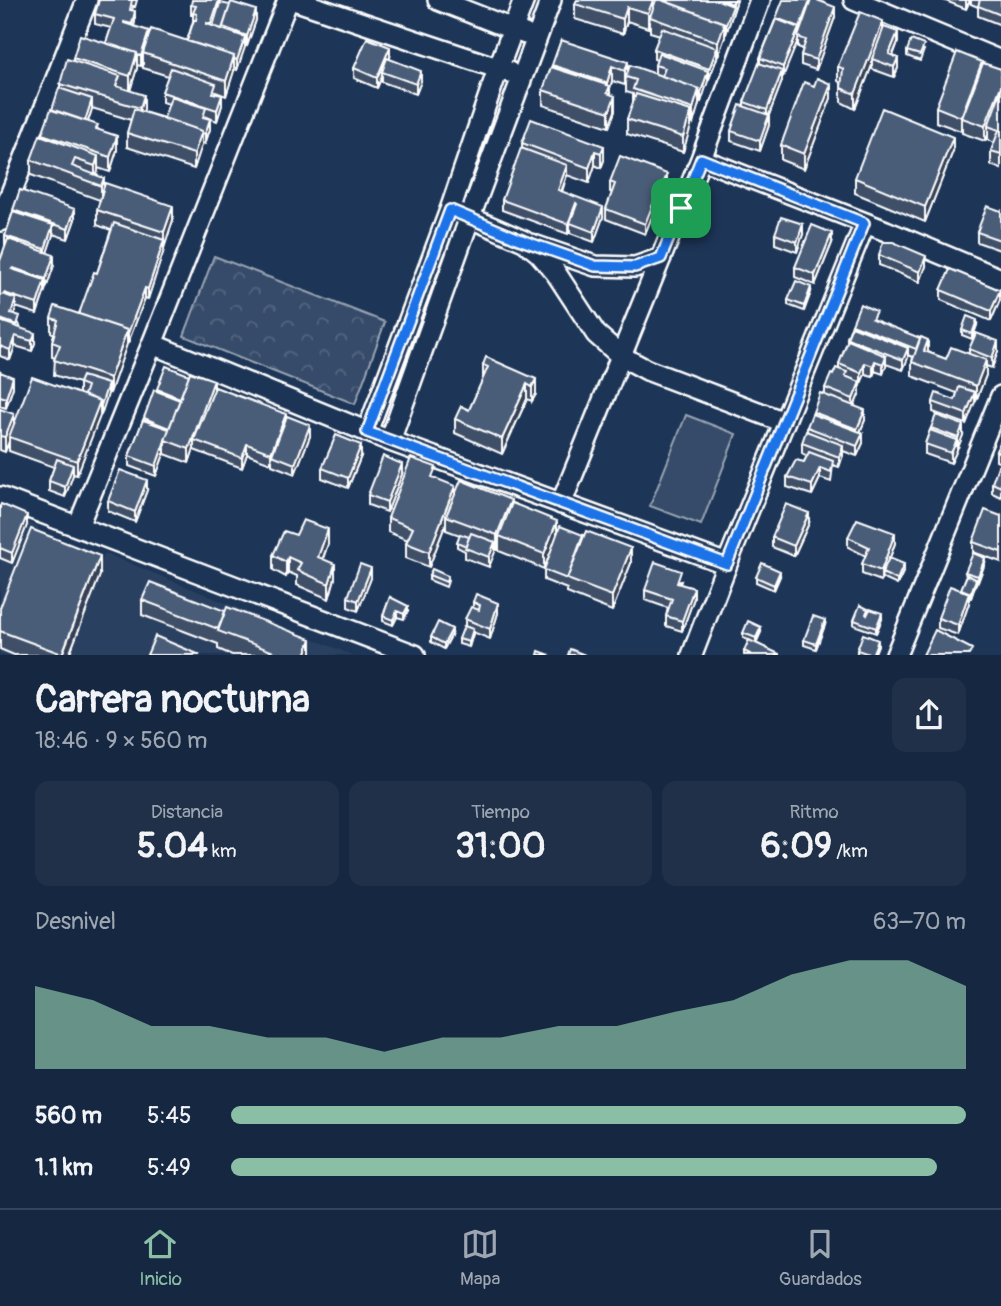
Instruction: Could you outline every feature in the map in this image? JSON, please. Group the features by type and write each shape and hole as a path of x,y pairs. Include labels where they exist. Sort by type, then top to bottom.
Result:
{"street":[{"path":"0,221 87,0"},
{"path":"78,526 288,0"},
{"path":"294,0 522,76"},
{"path":"438,0 536,38"},
{"path":"367,432 450,210 524,0"},
{"path":"390,441 551,0"},
{"path":"561,504 701,159 761,0"},
{"path":"854,0 1001,61"},
{"path":"701,159 1001,279"},
{"path":"450,210 524,241 595,266 635,267 661,258"},
{"path":"692,655 864,223"},
{"path":"524,241 539,253 556,273 596,334 621,356 647,370 784,422"},
{"path":"152,344 390,441 727,564"},
{"path":"896,655 1001,396"},
{"path":"0,497 415,655"}],"shaded area":[{"path":"0,512 37,526 48,548 98,567 105,553 352,655 0,655"}],"green space":[{"path":"214,256 385,322 355,404 184,336"},
{"path":"686,415 736,434 701,525 650,506"}],"building":[{"path":"99,0 132,0 130,10 135,11 132,24 124,23 149,31 141,56 106,43 114,19 95,14"},
{"path":"192,0 219,0 211,24 207,24 245,37 237,60 234,56 187,41 197,14 193,13 196,6 191,5"},
{"path":"577,0 653,0 648,13 627,7 623,19 575,4"},
{"path":"656,0 725,23 718,42 650,17"},
{"path":"665,0 718,0 733,6 724,24"},
{"path":"783,0 810,0 800,27 776,18"},
{"path":"811,0 835,7 816,60 801,55 806,40 798,37"},
{"path":"980,0 1001,0 1001,15 978,6"},
{"path":"231,2 256,10 247,36 223,27"},
{"path":"220,3 230,5 222,29 213,26"},
{"path":"860,12 883,21 855,94 841,88 843,69 838,66"},
{"path":"776,19 799,28 783,67 760,58"},
{"path":"884,27 898,32 889,54 898,58 894,67 872,59"},
{"path":"662,28 717,48 709,69 654,49"},
{"path":"151,29 234,56 226,81 143,53"},
{"path":"80,35 137,53 130,76 73,58"},
{"path":"367,38 390,47 377,78 354,68"},
{"path":"561,40 628,62 625,71 612,66 607,83 552,65"},
{"path":"911,40 924,45 920,55 907,51"},
{"path":"957,52 982,62 961,117 936,107"},
{"path":"659,53 708,71 701,92 662,76 665,68 655,65"},
{"path":"387,58 421,71 416,84 382,72"},
{"path":"67,59 120,76 116,86 144,95 140,108 60,84"},
{"path":"759,63 782,71 767,110 744,102"},
{"path":"983,63 1001,69 1001,86 985,126 962,118"},
{"path":"630,65 699,89 693,109 633,89 636,80 626,77"},
{"path":"551,67 610,86 607,93 615,96 609,112 543,90"},
{"path":"171,68 216,84 213,93 222,95 217,110 162,92"},
{"path":"817,78 831,84 804,154 781,145 804,82 814,86"},
{"path":"59,88 92,99 85,121 52,110"},
{"path":"1001,91 1001,154 991,151 999,130 988,126"},
{"path":"636,94 691,111 683,137 627,119"},
{"path":"171,97 206,108 203,117 210,119 205,134 164,118"},
{"path":"740,105 769,115 760,141 731,131"},
{"path":"882,108 953,137 925,207 855,178"},
{"path":"51,109 98,125 96,129 117,136 110,157 42,134"},
{"path":"134,109 202,131 194,154 127,133"},
{"path":"531,119 604,146 601,153 595,151 589,168 522,143"},
{"path":"40,135 98,156 95,166 75,159 72,166 104,178 101,186 31,160"},
{"path":"521,148 567,165 558,190 603,207 594,232 570,223 576,203 568,224 502,200"},
{"path":"620,156 667,174 645,224 606,209 615,184 610,182"},
{"path":"105,183 173,206 164,232 97,210"},
{"path":"20,190 75,209 68,229 13,210"},
{"path":"987,206 1001,211 1000,240 977,232"},
{"path":"13,212 53,225 45,249 5,236"},
{"path":"781,217 803,224 797,242 775,234"},
{"path":"114,223 164,240 148,289 145,288 128,333 127,330 79,314"},
{"path":"812,225 832,233 815,275 795,267"},
{"path":"8,239 54,255 46,279 12,269 45,280 37,304 3,294 16,299 11,313 20,316 17,325 0,319 0,261"},
{"path":"883,242 893,242 926,256 920,272 879,255"},
{"path":"950,269 1000,290 991,311 941,290"},
{"path":"796,281 811,287 804,306 788,300"},
{"path":"860,304 876,311 872,319 920,338 916,349 852,324"},
{"path":"55,306 127,330 110,378 54,360 60,345 52,342 58,320 51,318"},
{"path":"967,316 977,320 972,334 962,330"},
{"path":"0,321 35,333 32,341 15,336 10,350 0,346"},
{"path":"852,326 908,348 903,360 847,338"},
{"path":"976,333 998,341 992,358 969,349"},
{"path":"921,337 928,340 924,351 946,359 951,347 986,360 976,386 912,362"},
{"path":"848,340 886,356 883,364 875,361 873,366 865,363 861,373 839,364"},
{"path":"486,357 536,379 532,387 527,384 502,439 455,419 461,406 469,410 488,367 483,365"},
{"path":"166,366 189,375 180,398 157,389"},
{"path":"836,368 847,372 845,376 860,382 853,399 825,388"},
{"path":"0,372 13,377 6,398 0,396"},
{"path":"190,372 214,380 189,449 165,440"},
{"path":"82,376 108,384 101,405 100,401 84,395 87,386 79,383"},
{"path":"32,377 100,401 77,461 9,437"},
{"path":"215,387 286,414 271,453 247,444 242,458 194,440"},
{"path":"959,387 975,392 966,414 933,402 936,393 955,400"},
{"path":"154,390 180,400 169,428 144,418"},
{"path":"820,393 865,410 857,429 813,412"},
{"path":"0,409 14,414 5,437 0,436"},
{"path":"812,414 863,433 857,446 807,427"},
{"path":"936,415 963,425 958,438 931,428"},
{"path":"287,416 310,425 295,464 272,455"},
{"path":"143,420 169,429 156,466 129,456"},
{"path":"930,430 957,440 951,453 925,444"},
{"path":"806,431 843,445 839,457 802,443"},
{"path":"336,435 361,445 348,478 322,468"},
{"path":"809,452 833,461 831,472 820,468 812,485 787,477 796,460 804,462"},
{"path":"383,456 402,464 387,502 368,495"},
{"path":"411,458 436,467 432,477 455,486 429,552 406,543 413,528 388,518"},
{"path":"57,459 73,465 65,487 49,481"},
{"path":"998,466 1001,467 1001,487 992,483"},
{"path":"120,470 147,480 135,512 108,501"},
{"path":"461,480 511,500 497,535 446,516"},
{"path":"512,503 557,521 544,554 499,536"},
{"path":"1,504 27,515 12,553 0,548"},
{"path":"786,504 809,513 794,546 772,537"},
{"path":"985,510 1001,516 1001,552 973,542"},
{"path":"857,519 895,533 881,571 862,564 869,547 848,537"},
{"path":"303,520 328,529 318,557 335,564 329,584 297,570 301,563 288,557 286,562 273,555 284,531 296,535"},
{"path":"560,526 583,535 567,579 544,570"},
{"path":"31,529 100,556 62,654 0,631 0,608"},
{"path":"586,531 631,548 612,596 567,579"},
{"path":"471,533 495,542 489,557 465,548"},
{"path":"460,534 469,537 466,546 457,542"},
{"path":"973,553 985,558 978,576 965,572"},
{"path":"889,558 904,564 897,580 882,573"},
{"path":"655,562 681,571 677,583 694,588 682,621 666,616 672,599 645,590"},
{"path":"762,563 780,571 774,585 756,577"},
{"path":"360,564 371,568 358,601 348,597"},
{"path":"432,569 448,576 446,582 429,575"},
{"path":"967,575 976,579 971,593 961,589"},
{"path":"150,582 225,611 218,629 142,600"},
{"path":"950,586 969,593 958,625 938,618"},
{"path":"476,594 498,603 490,629 465,619 471,607 479,610 480,605 473,602"},
{"path":"390,597 408,606 404,614 397,611 393,620 383,616"},
{"path":"860,605 868,609 867,615 870,609 882,613 876,628 854,620"},
{"path":"227,607 311,639 305,655 273,655 274,652 218,631"},
{"path":"813,616 825,620 816,644 804,640"},
{"path":"748,621 761,627 756,638 743,633"},
{"path":"438,622 452,629 444,644 431,637"},
{"path":"464,626 473,629 469,642 459,639"},
{"path":"935,630 972,649 969,655 923,655"},
{"path":"863,634 878,640 872,655 857,650"},
{"path":"155,636 200,655 147,655"},
{"path":"749,640 779,655 752,655 744,651"},
{"path":"570,649 585,655 568,655"}],"route":[{"path":"701,159 864,223 727,564 367,432 450,210 524,241 595,266 635,267 661,258 681,208 701,159"}]}
